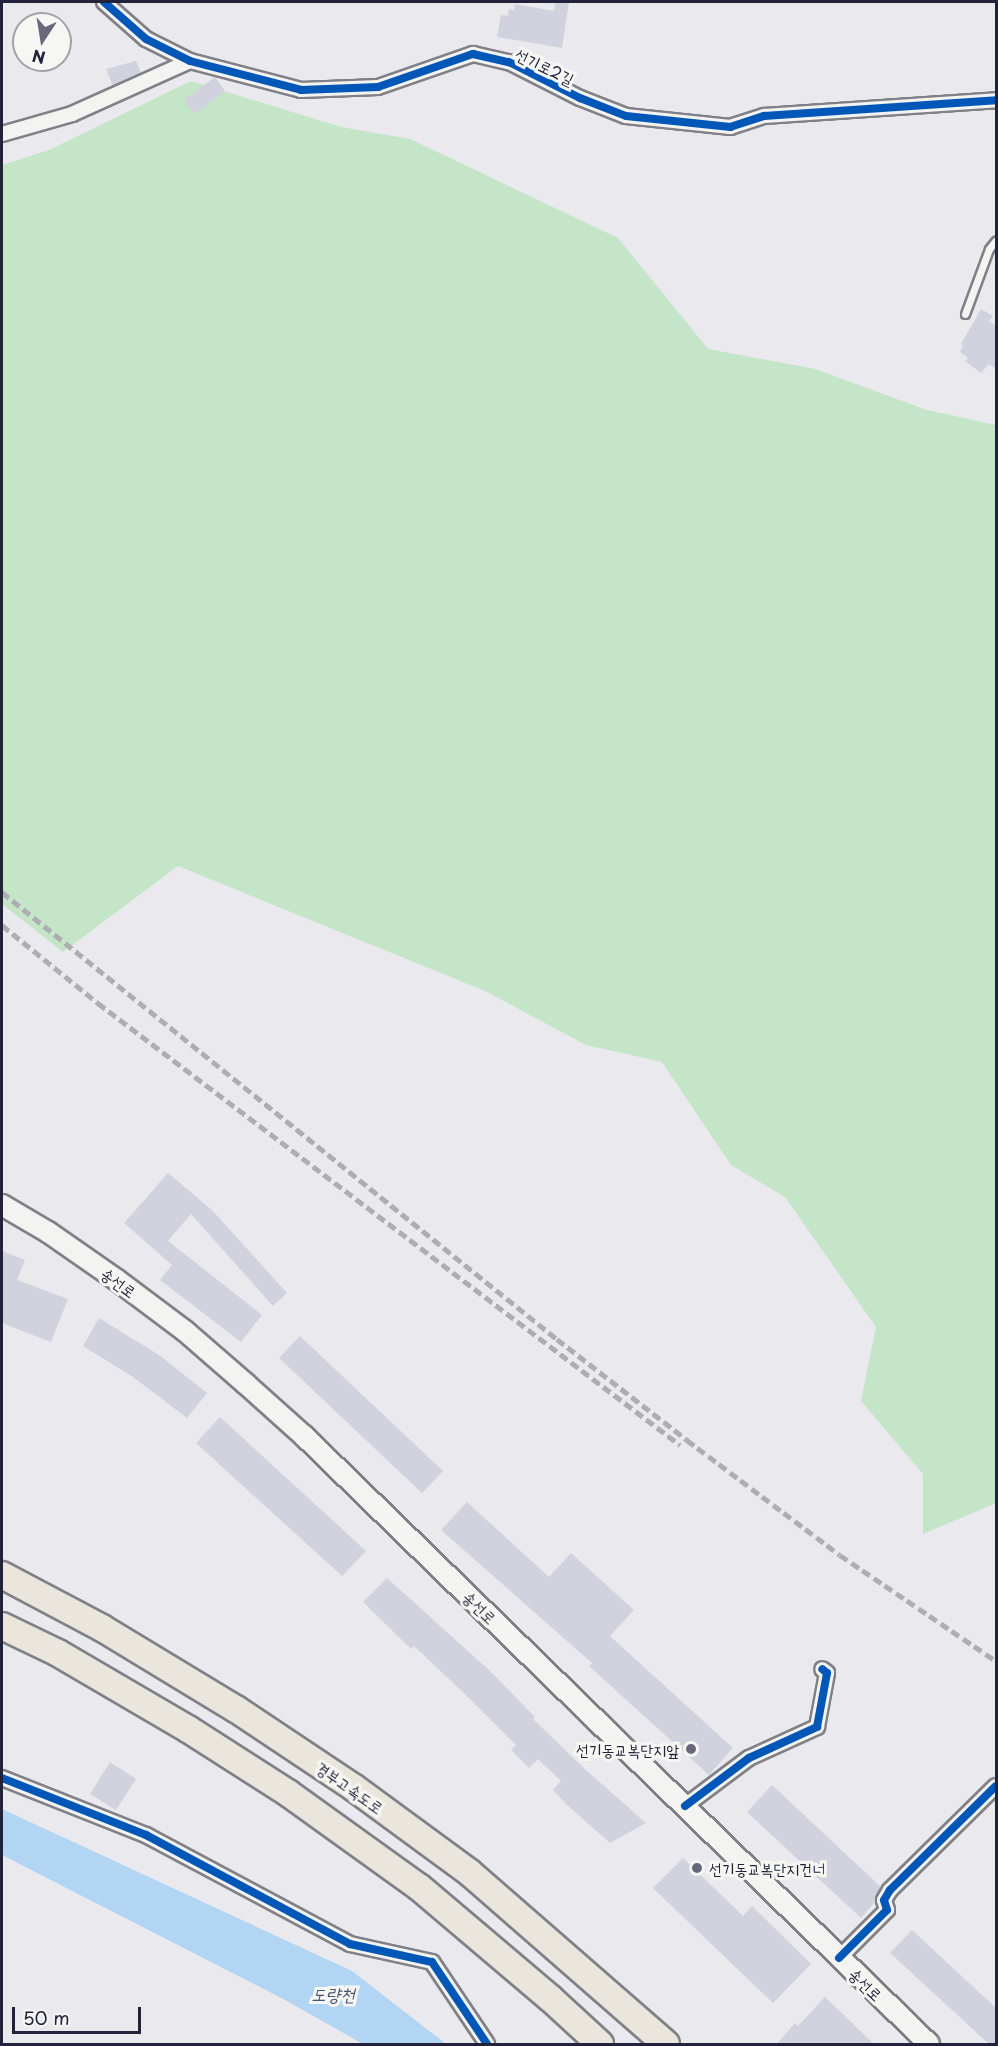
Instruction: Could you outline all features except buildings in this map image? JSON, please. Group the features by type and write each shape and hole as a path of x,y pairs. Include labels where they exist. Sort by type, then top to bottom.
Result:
{"highway":[{"name":"경부고속도로","path":"2,1575 102,1628 236,1709 353,1787 470,1873 666,2044"},
{"path":"2,1626 58,1653 288,1793 419,1887 550,1998 600,2044"}],"main road":[{"name":"송선로","path":"2,1205 48,1232 117,1280 186,1331 246,1384 929,2044"}],"street":[{"name":"선기로2길","path":"104,2 146,39 190,61 301,90 378,87 473,54 509,62 580,98 626,116 730,127 764,116 996,100"},
{"path":"2,134 72,114 190,61"},
{"path":"685,1806 749,1758 817,1727 827,1673 822,1669"},
{"path":"2,1778 146,1835 350,1944 432,1962 487,2044"},
{"path":"839,1958 887,1910 884,1900 890,1890 996,1786"}],"lane":[{"path":"965,314 989,249 996,240"}],"green space":[{"path":"191,81 341,127 410,139 618,238 708,349 815,369 927,410 996,425 996,1503 923,1534 923,1474 861,1401 876,1327 785,1197 731,1165 662,1062 586,1045 485,991 178,866 63,952 2,904 2,165 49,150"}],"water":[{"name":"도량천","path":"2,1809 352,1971 446,2044 363,2044 287,2001 2,1855"}],"railway":[{"path":"2,892 557,1339 687,1440 840,1555 996,1661"},
{"path":"2,925 98,1003 680,1445"}],"cycle path":[{"path":"104,2 146,39 190,61 301,90 378,87 473,54 509,62 580,98 626,116 730,127 764,116 996,100"},
{"path":"685,1806 749,1758 817,1727 827,1673 822,1669"},
{"path":"2,1778 146,1835 350,1944 432,1962 487,2044"},
{"path":"839,1958 887,1910 884,1900 890,1890 996,1786"}],"place":[{"name":"선기동교복단지앞","path":"691,1749"},
{"name":"선기동교복단지건너","path":"697,1868"}]}
